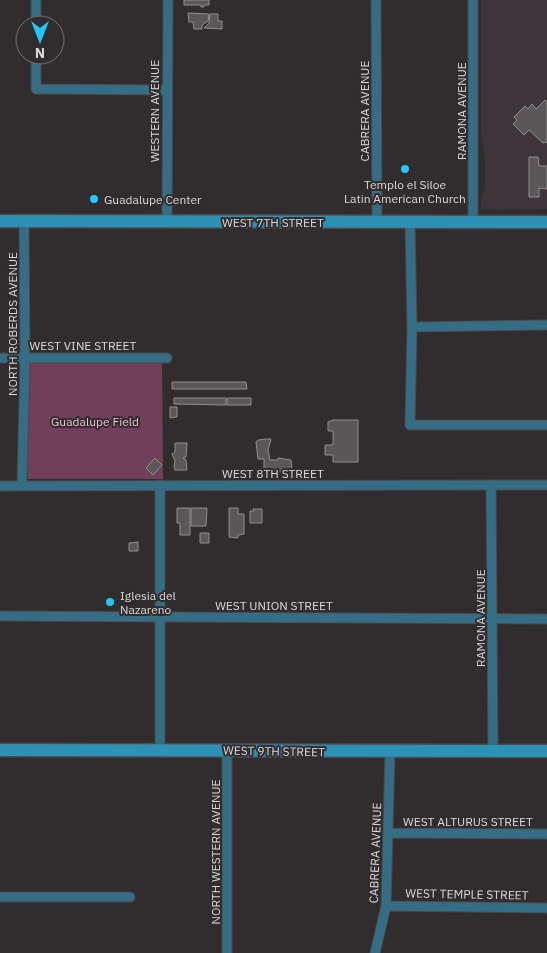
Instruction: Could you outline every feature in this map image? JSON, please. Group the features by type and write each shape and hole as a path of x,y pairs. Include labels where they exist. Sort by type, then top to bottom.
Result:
{"street":[{"path":"36,0 36,15"},
{"name":"WESTERN AVENUE","path":"167,222 168,0"},
{"name":"CABRERA AVENUE","path":"376,0 377,222"},
{"name":"RAMONA AVENUE","path":"473,0 473,222"},
{"path":"36,65 36,89 167,90"},
{"name":"WEST 7TH STREET","path":"0,221 547,222"},
{"name":"NORTH ROBERDS AVENUE","path":"22,486 25,358 24,221"},
{"path":"410,222 412,326 410,425 547,425"},
{"path":"412,326 547,325"},
{"name":"WEST VINE STREET","path":"0,358 166,358"},
{"name":"RAMONA AVENUE","path":"491,484 493,752"},
{"path":"160,485 160,750"},
{"name":"WEST 8TH STREET","path":"0,486 547,485"},
{"name":"WEST UNION STREET","path":"0,616 547,619"},
{"name":"WEST 9TH STREET","path":"0,750 547,751"},
{"name":"NORTH WESTERN AVENUE","path":"227,750 227,953"},
{"name":"CABRERA AVENUE","path":"375,953 386,906 390,752"},
{"name":"WEST ALTURUS STREET","path":"389,833 547,834"},
{"path":"0,896 130,896"},
{"name":"WEST TEMPLE STREET","path":"386,906 547,908"}],"shaded area":[{"path":"481,0 547,0 547,209 481,210 481,197 485,190 485,158 481,130"}],"green space":[{"name":"Guadalupe Field","path":"28,363 162,363 163,479 28,479"}],"building":[{"path":"184,0 209,0 209,5 201,7 201,5 184,5"},
{"path":"188,13 209,14 208,21 202,25 202,29 194,29 193,22 189,22"},
{"path":"210,14 218,14 218,21 222,21 222,29 204,28 209,23"},
{"path":"545,100 547,103 547,142 543,143 529,130 524,135 513,124 517,120 514,117 525,106 528,109 532,104 536,109"},
{"path":"529,157 538,157 539,166 547,166 547,189 539,188 539,197 529,197"},
{"path":"172,382 246,382 247,389 172,389"},
{"path":"174,398 226,398 226,405 174,404"},
{"path":"227,398 251,398 251,405 227,405"},
{"path":"170,407 177,407 177,417 170,418"},
{"path":"333,420 358,420 358,462 333,462 333,455 325,455 325,445 333,445 333,431 328,431 328,422"},
{"path":"271,439 268,450 270,460 278,460 278,458 291,460 292,470 288,472 264,471 264,459 258,459 256,442 258,440"},
{"path":"175,443 187,443 186,457 183,458 186,460 187,470 175,470 174,468 175,461 172,454 175,452"},
{"path":"155,458 162,465 153,475 146,468"},
{"path":"177,508 190,508 190,535 180,535 180,523 177,523"},
{"path":"191,508 207,508 206,526 191,526"},
{"path":"229,508 238,508 238,514 244,514 244,534 238,535 238,538 229,537"},
{"path":"253,509 262,509 262,523 250,523 250,511 254,511"},
{"path":"200,533 209,533 209,543 200,543"},
{"path":"138,542 138,551 129,551 129,543"}],"place":[{"name":"Templo el Siloe Latin American Church","path":"405,169"},
{"name":"Guadalupe Center","path":"94,199"},
{"name":"Iglesia del Nazareno","path":"110,602"}]}
